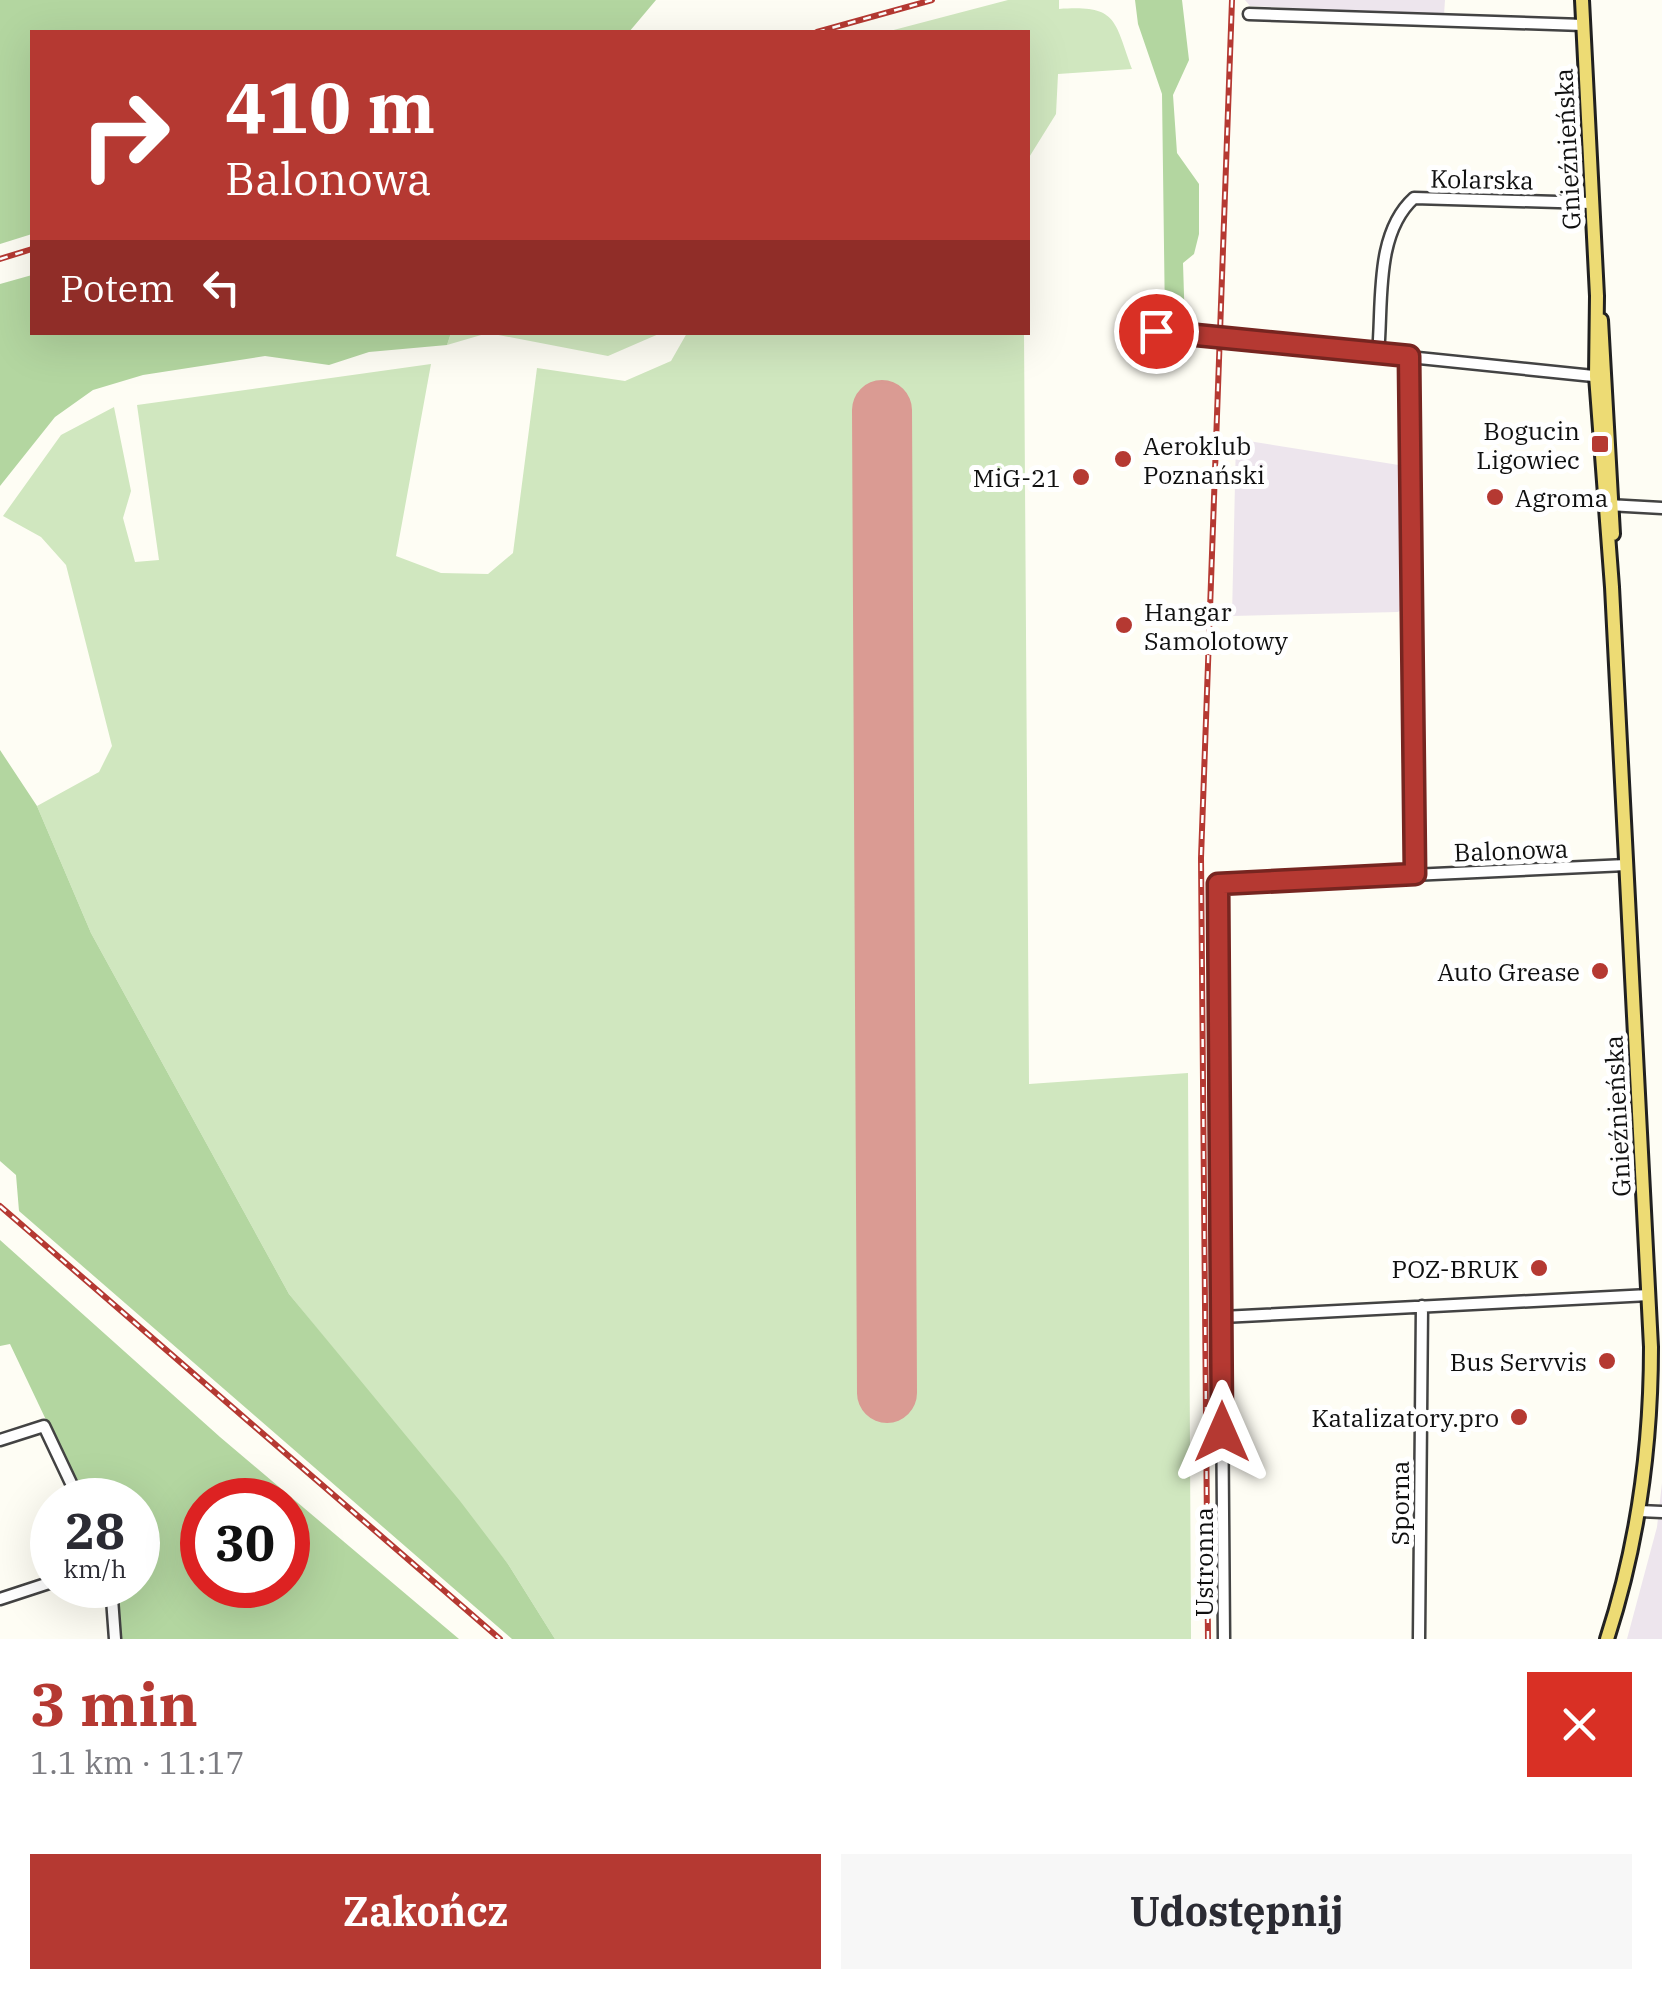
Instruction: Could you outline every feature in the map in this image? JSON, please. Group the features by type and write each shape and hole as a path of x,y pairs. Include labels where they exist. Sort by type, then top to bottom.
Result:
{"main road":[{"name":"Gnieźnieńska","path":"1582,0 1651,1390 1639,1511 1607,1639"}],"street":[{"path":"1248,14 1583,25"},
{"name":"Kolarska","path":"1378,353 1388,242 1393,223 1414,198 1592,203"},
{"path":"1156,331 1601,377"},
{"path":"1409,356 1415,874"},
{"path":"1608,505 1662,508"},
{"name":"Balonowa","path":"1218,884 1626,865"},
{"name":"Ustronna","path":"1218,884 1224,1639"},
{"path":"1222,1317 1649,1295"},
{"name":"Sporna","path":"1419,1639 1422,1306"},
{"path":"0,1440 44,1426 69,1478"},
{"path":"1639,1511 1662,1512"},
{"path":"0,1599 30,1589"},
{"path":"113,1608 115,1639"}],"shaded area":[{"path":"1245,0 1445,0 1444,15 1250,6"},
{"path":"1236,439 1405,466 1408,604 1398,612 1232,616"},
{"path":"1662,1483 1662,1639 1627,1639 1657,1527"}],"green space":[{"path":"0,0 656,0 631,30 30,30 30,235 0,244"},
{"path":"1008,0 1059,0 1059,9 1092,10 1110,19 1132,69 1058,74 1056,114 1030,156 1030,30 894,30"},
{"path":"1135,0 1182,0 1189,60 1173,95 1177,153 1199,184 1199,234 1194,254 1183,263 1185,327 1165,322 1162,94 1138,24"},
{"path":"30,276 30,335 450,335 447,345 369,352 329,365 265,356 143,375 93,390 55,417 0,486 0,284"},
{"path":"450,335 481,335 447,345"},
{"path":"498,335 656,335 608,356"},
{"path":"686,335 1024,335 1029,1084 1188,1073 1191,1639 555,1639 508,1564 289,1294 91,933 37,806 99,772 112,746 66,565 41,537 3,516 61,435 114,407 131,491 123,518 135,562 159,560 137,405 431,364 396,556 441,573 488,574 513,553 537,368 625,381 671,361"},
{"path":"0,750 37,806 91,933 289,1294 460,1501 508,1564 555,1639 512,1639 19,1211 16,1175 0,1161"},
{"path":"0,1240 269,1478 180,1478 180,1608 310,1608 310,1513 459,1639 121,1639 118,1608 160,1608 160,1478 74,1478 10,1344 0,1346"}],"runway":[{"path":"882,410 887,1393"}],"railway":[{"path":"824,30 932,0"},
{"path":"1208,1639 1201,858 1232,0"},
{"path":"0,259 30,250"},
{"path":"0,1206 500,1639"}],"place":[{"name":"Bogucin Ligowiec","path":"1600,444"},
{"name":"Aeroklub Poznański","path":"1123,459"},
{"name":"MiG-21","path":"1081,477"},
{"name":"Agroma","path":"1495,497"},
{"name":"Hangar Samolotowy","path":"1124,625"},
{"name":"Auto Grease","path":"1600,971"},
{"name":"POZ-BRUK","path":"1539,1268"},
{"name":"Bus Servvis","path":"1607,1361"},
{"name":"Katalizatory.pro","path":"1519,1417"}],"route":[{"path":"1156,331 1409,356 1415,874 1218,884 1222,1432"}]}
